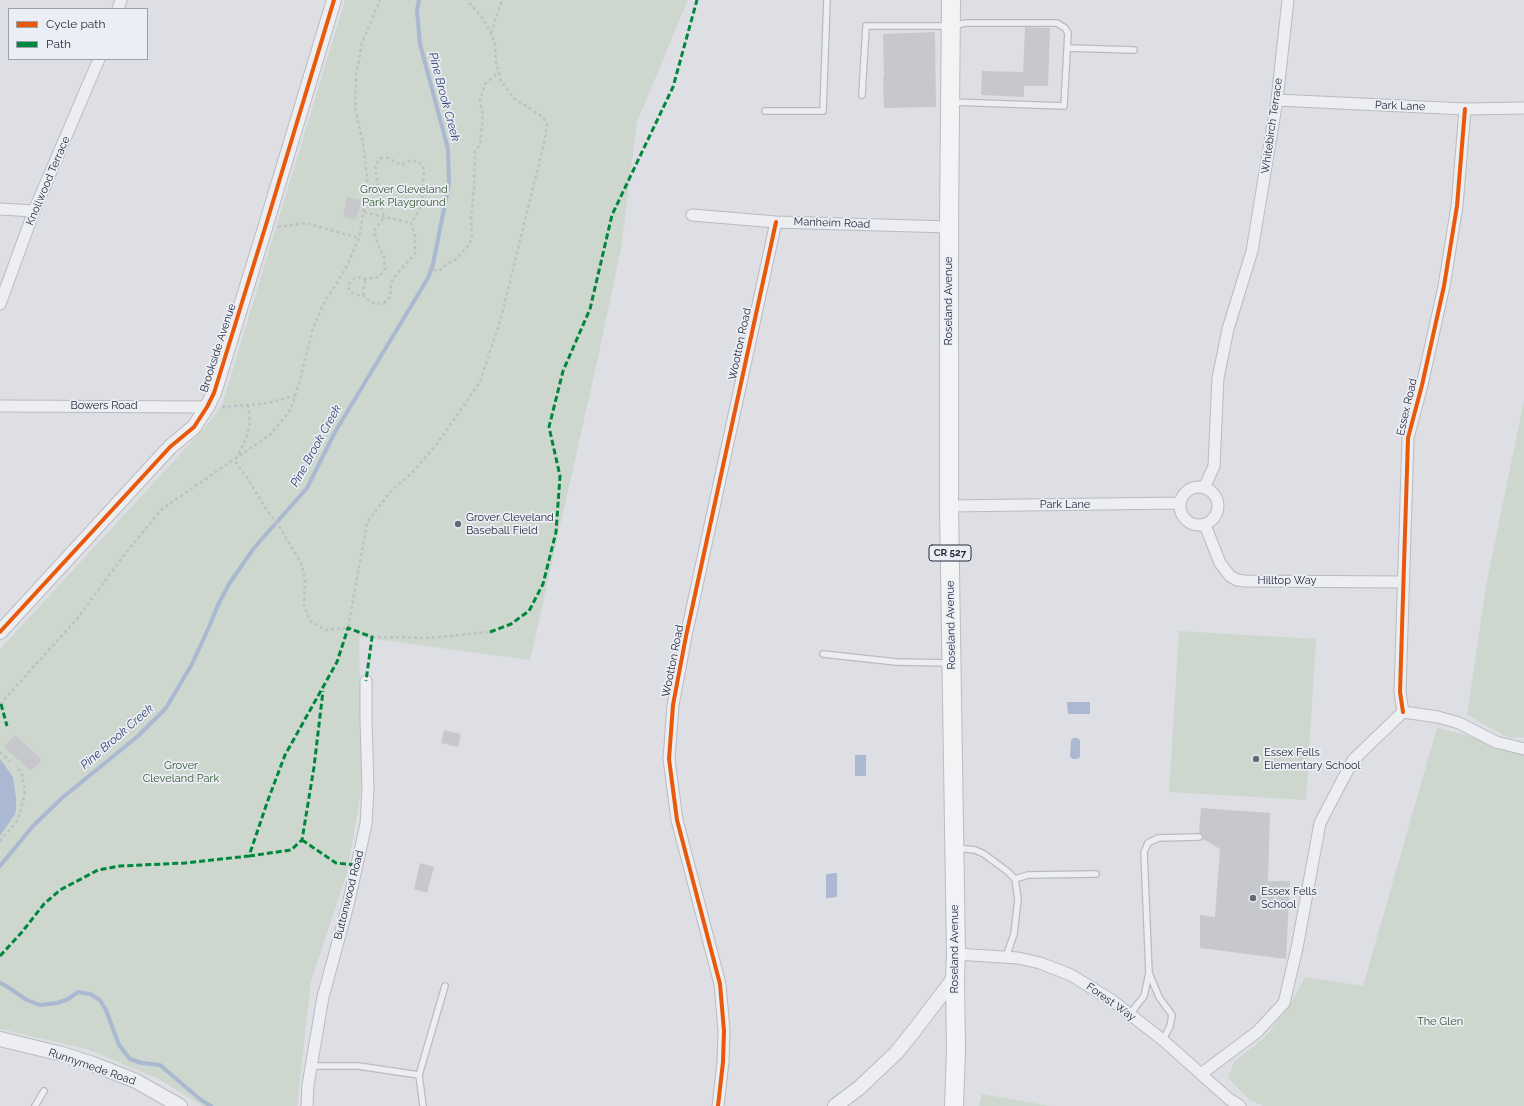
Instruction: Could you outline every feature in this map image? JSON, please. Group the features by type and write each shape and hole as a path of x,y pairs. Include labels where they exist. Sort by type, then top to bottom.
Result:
{"main road":[{"name":"Roseland Avenue","path":"951,0 948,227 956,954 956,1051 954,1106"}],"street":[{"name":"Brookside Avenue","path":"0,632 165,453 194,426 207,407 214,393 263,236 334,0"},
{"name":"Whitebirch Terrace","path":"1204,488 1214,466 1220,371 1228,329 1252,251 1277,100 1288,0"},
{"name":"Knollwood Terrace","path":"0,304 34,211 100,60"},
{"name":"Park Lane","path":"1277,100 1465,109 1524,108"},
{"name":"Essex Road","path":"1403,712 1400,692 1408,438 1422,385 1444,286 1457,206 1465,109"},
{"path":"0,209 34,211"},
{"name":"Manheim Road","path":"692,214 776,222 948,227"},
{"name":"Wootton Road","path":"718,1106 724,1031 720,984 677,820 668,759 673,705 686,636 776,222"},
{"name":"Bowers Road","path":"0,406 207,407"},
{"path":"1196,487 1204,488 1211,492 1216,498 1218,506 1217,513 1206,525 1197,526 1184,518 1180,511 1180,503 1182,496 1188,490 1196,487"},
{"name":"Park Lane","path":"950,506 1180,503"},
{"name":"Hilltop Way","path":"1206,525 1224,571 1237,580 1245,582 1404,582"},
{"name":"Buttonwood Road","path":"307,1106 310,1066 323,997 330,965 348,905 366,824 368,789 366,681"},
{"path":"1201,1074 1257,1032 1284,1003 1297,948 1320,823 1352,760 1403,712 1438,717 1459,723 1496,742 1524,749"},
{"name":"Forest Way","path":"956,954 1018,958 1040,963 1071,976 1113,1000 1162,1040 1229,1099 1240,1106"},
{"path":"834,1106 859,1088 896,1053 955,977"},
{"name":"Runnymede Road","path":"0,1039 62,1054 99,1067 136,1081 178,1105"}],"lane":[{"path":"765,111 822,111 827,0"},
{"path":"862,95 866,26 951,26 966,23 1057,23 1068,32 1064,106 950,102"},
{"path":"1068,48 1134,50"},
{"path":"823,654 896,662 952,663"},
{"path":"1130,1014 1144,996 1149,973 1144,852 1148,843 1158,838 1199,837"},
{"path":"955,848 975,850 984,854 1007,871 1015,880 1018,899 1014,934 1006,957"},
{"path":"1015,880 1028,875 1096,874"},
{"path":"1149,973 1159,997 1172,1015 1170,1026 1162,1040"},
{"path":"423,1106 419,1075 445,986"},
{"path":"310,1066 358,1066 419,1075"},
{"path":"35,1106 44,1091"}],"path":[{"path":"0,704 77,619 124,555 162,509 235,461 271,434 291,409 313,328 324,304 345,270 359,238 368,186 363,143 355,108 356,76 362,43 380,0"},
{"path":"235,461 268,512 281,529 302,565 305,580 304,605 310,621 326,630 348,628 367,522 392,490 412,473 437,444 480,382 501,318 546,139 547,123 540,114 515,99 501,81 496,62 495,45 491,33 481,16 467,0"},
{"path":"491,33 502,0"},
{"path":"428,268 439,271 448,263 454,261 470,244 472,234 471,217 474,189 475,151 480,145 483,115 480,101 485,84 499,72"},
{"path":"365,279 363,295 367,300 375,304 384,303 390,297 391,282 415,254 415,236 411,223 423,204 422,188 424,173 422,164 412,160 401,165 388,158 380,158 375,165 380,203 384,217"},
{"path":"364,212 411,223"},
{"path":"363,295 356,295 351,292 348,287 350,282 357,277 365,279 379,277 385,269 384,256 377,242 374,231 384,217"},
{"path":"282,226 306,223 359,238"},
{"path":"222,407 268,403 296,395"},
{"path":"235,461 246,439 250,423 248,405"},
{"path":"372,637 429,638 490,632"},
{"path":"0,752 10,761"},
{"path":"0,841 16,822 20,814 25,792 22,774 16,766"}],"green space":[{"name":"Grover Cleveland Park","path":"345,0 688,0 637,122 621,249 530,660 359,637 362,786 347,873 311,981 297,1106 203,1106 157,1078 87,1049 0,1029 0,649 207,425 222,405"},
{"path":"1524,400 1524,737 1509,738 1467,715 1486,586"},
{"path":"1179,631 1316,639 1306,800 1169,792"},
{"name":"The Glen","path":"1437,728 1466,735 1524,755 1524,1106 1263,1106 1250,1100 1228,1078 1234,1062 1264,1038 1289,1007 1305,977 1363,986"},
{"path":"982,1094 1050,1106 979,1106"}],"water":[{"path":"1067,702 1090,702 1090,714 1068,714"},
{"path":"1073,738 1078,738 1080,741 1080,757 1077,759 1070,757 1071,741"},
{"path":"855,755 866,755 866,776 855,776"},
{"path":"0,759 13,777 16,810 15,814 0,836"},
{"path":"837,873 837,897 826,898 826,874"}],"building":[{"path":"1025,27 1050,28 1048,86 1024,86 1024,97 981,95 982,71 1023,72"},
{"path":"935,32 936,107 884,108 883,34"},
{"path":"347,197 361,200 356,220 343,217"},
{"path":"444,730 461,734 458,747 441,743"},
{"path":"15,735 42,760 31,771 4,747"},
{"name":"Essex Fells School","path":"1201,808 1270,813 1268,881 1290,881 1286,959 1200,948 1200,915 1215,917 1220,849 1203,839 1203,835 1199,833"},
{"path":"420,863 434,867 427,893 414,889"}],"waterway":[{"name":"Pine Brook Creek","path":"0,866 33,826 62,798 138,736 166,708 192,664 229,584 254,548 307,488 335,432 428,278 433,264 449,184 448,149 420,44 417,10 419,0"},
{"path":"0,983 27,1000 40,1005 57,1003 68,999 78,992 90,994 100,1000 106,1010 119,1045 130,1059 142,1063 160,1065 201,1100 211,1106"}],"marked path":[{"path":"490,632 511,624 529,611 543,584 556,532 560,476 549,427 563,371 590,309 612,215 673,87 697,0"},
{"path":"0,956 22,932 44,904 60,890 98,870 120,866 185,863 249,856 285,755 337,662 348,628 372,637 366,681"},
{"path":"249,856 291,850 302,840 314,767 323,691"},
{"path":"1,704 7,726"},
{"path":"302,840 336,863 357,865"}],"cycle path":[{"path":"0,632 170,447 194,427 207,407 214,393 334,0"},
{"path":"1403,712 1400,692 1408,438 1422,385 1444,286 1457,206 1465,109"},
{"path":"718,1106 723,1062 724,1031 720,984 677,820 669,759 673,705 686,636 776,222"}],"place":[{"name":"Grover Cleveland Baseball Field","path":"458,524"},
{"name":"Essex Fells Elementary School","path":"1256,759"},
{"name":"Essex Fells School","path":"1253,898"}],"park label":[{"name":"Grover Cleveland Park Playground","path":"404,196"}]}
